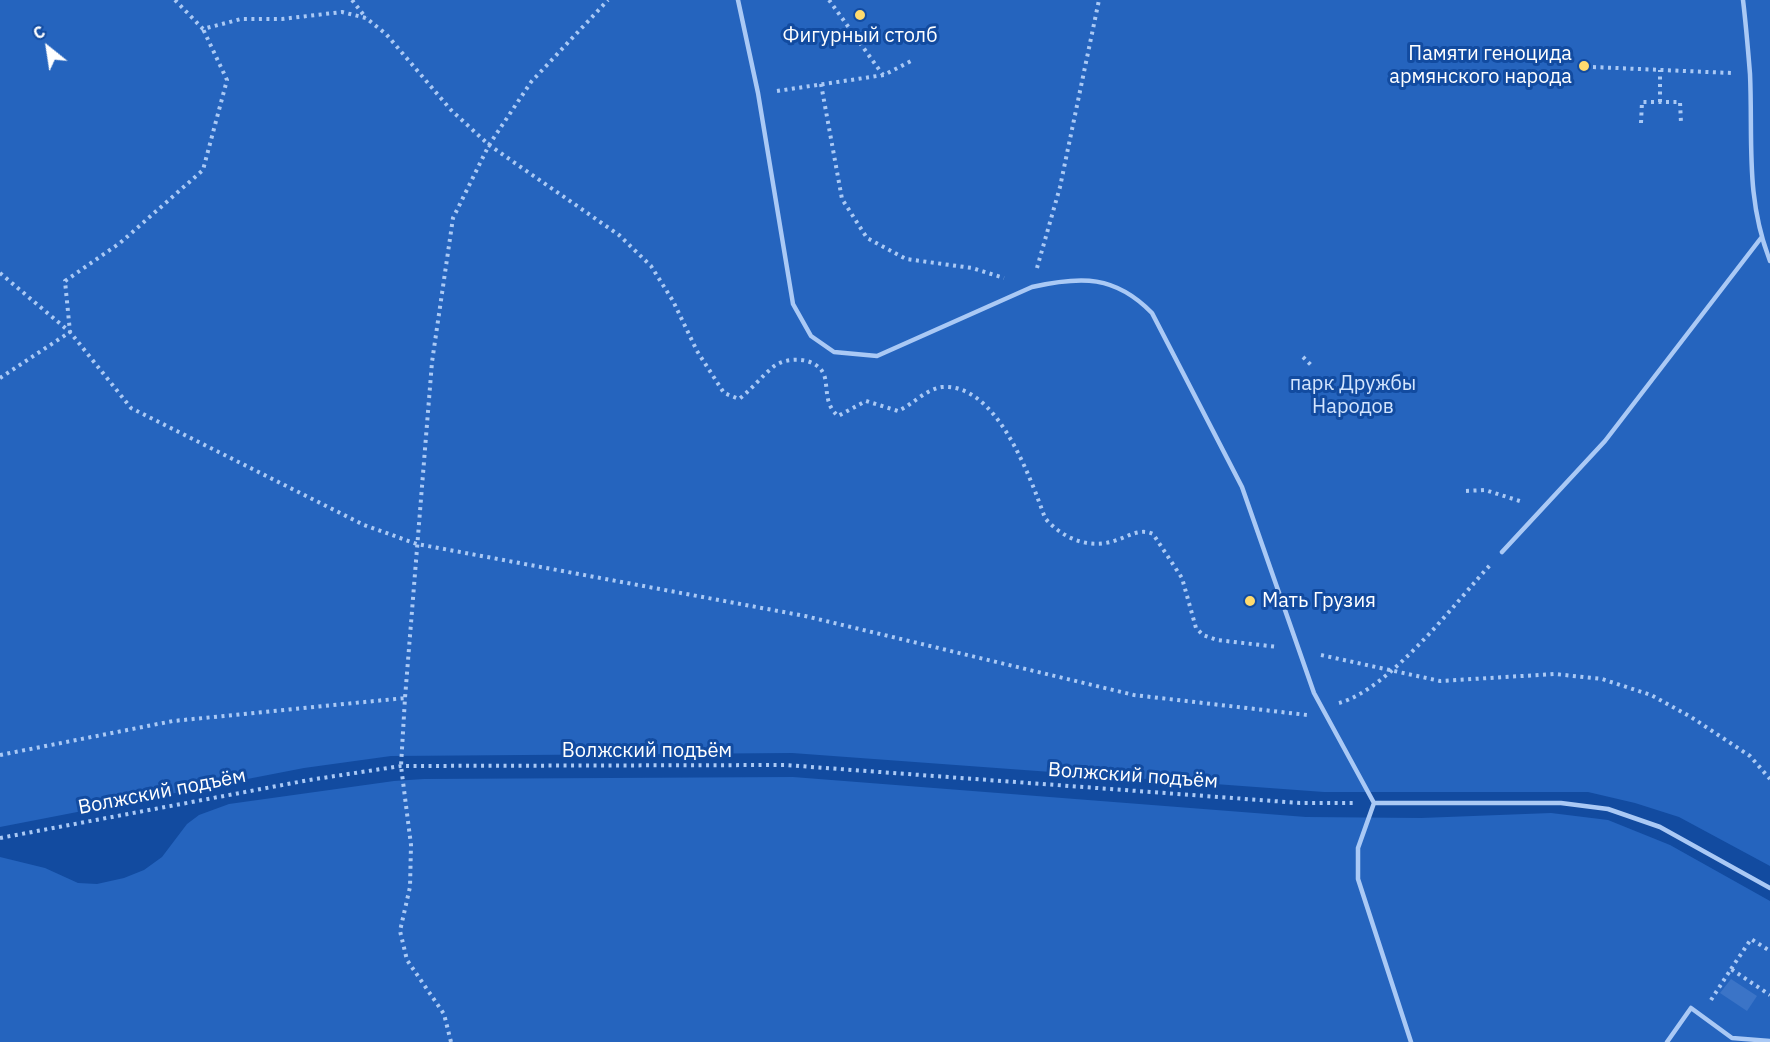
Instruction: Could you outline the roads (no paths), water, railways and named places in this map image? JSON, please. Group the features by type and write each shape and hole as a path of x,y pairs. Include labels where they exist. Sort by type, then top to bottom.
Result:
{"lane":[{"path":"738,0 758,93 793,304 801,321 819,343 834,352 877,356 1032,287 1058,281 1088,279 1118,287 1137,298 1152,313 1242,487 1314,693 1325,717 1374,803 1358,848 1358,879 1411,1042"},
{"path":"1743,0 1750,74 1751,190 1761,238 1770,261"},
{"path":"1502,552 1605,441 1761,238"},
{"path":"1374,803 1561,803 1608,809 1660,828 1770,888"},
{"path":"1667,1042 1691,1008 1732,1038 1770,1041"}],"place":[{"name":"Фигурный столб","path":"860,15"},
{"name":"Памяти геноцида армянского народа","path":"1584,66"},
{"name":"Мать Грузия","path":"1250,601"}],"park label":[{"name":"парк Дружбы Народов","path":"1353,396"}]}
